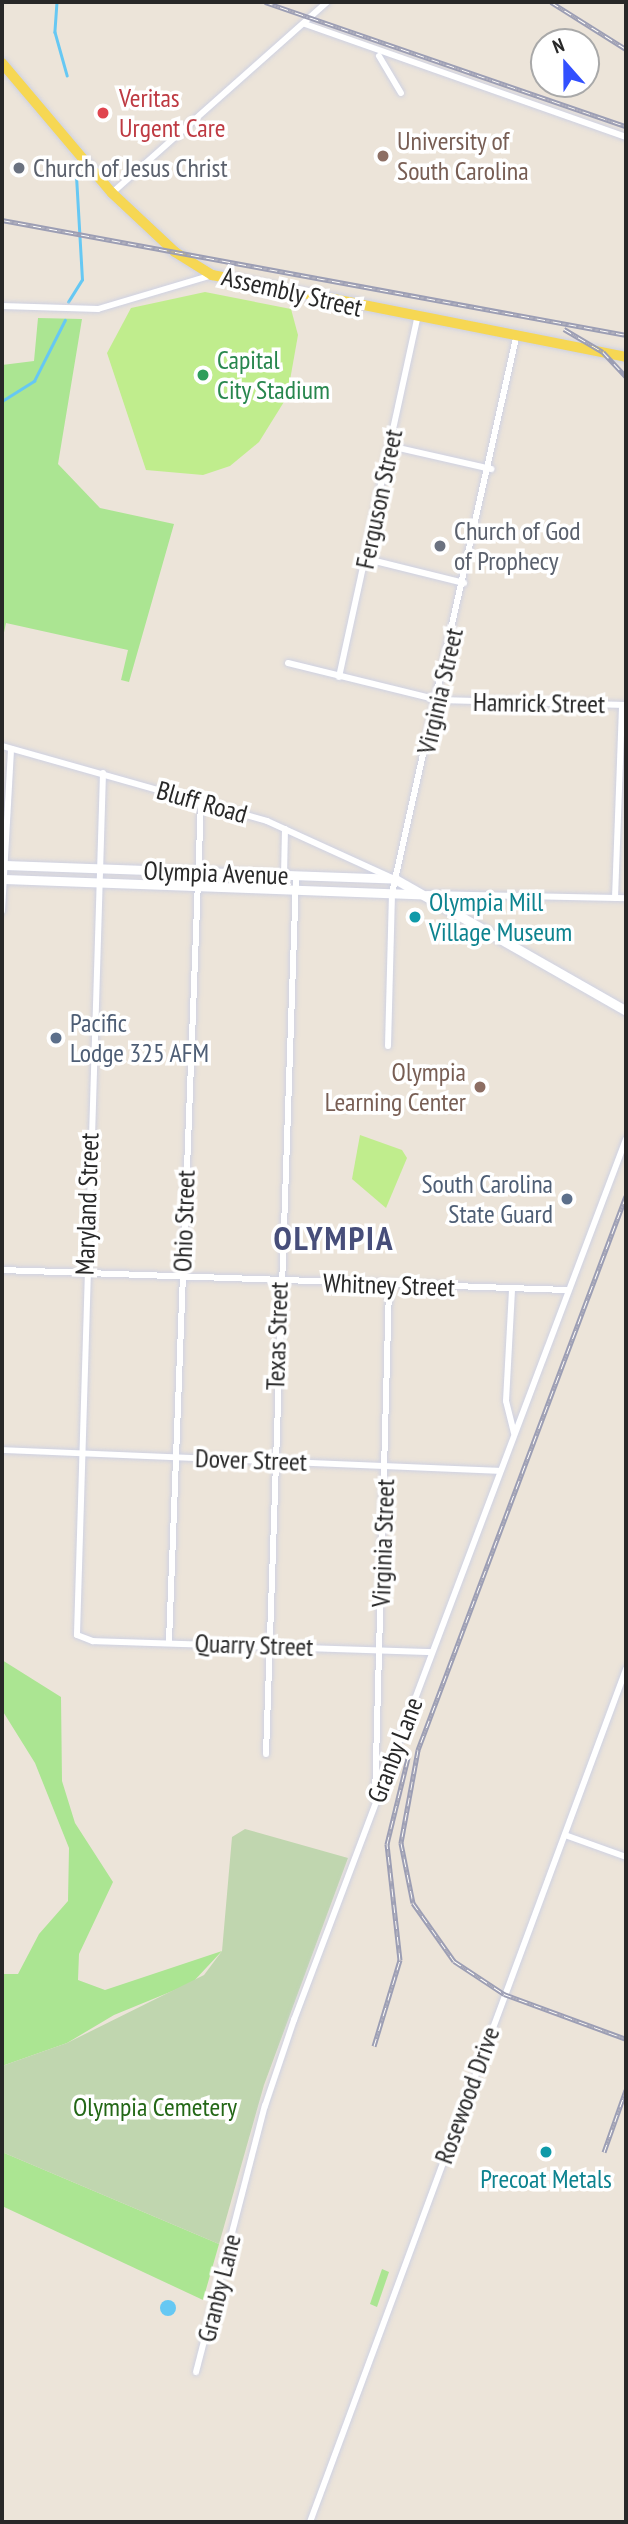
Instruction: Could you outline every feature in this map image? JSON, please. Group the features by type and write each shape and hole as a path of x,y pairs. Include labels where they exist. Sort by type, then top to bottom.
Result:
{"main road":[{"name":"Assembly Street","path":"2,63 112,193 175,252 212,275 417,319 626,357"},
{"name":"Olympia Avenue","path":"3,865 395,879 427,894"},
{"name":"Olympia Avenue","path":"2,879 197,888 427,894"},
{"path":"427,894 626,1011"}],"street":[{"path":"112,193 327,2"},
{"path":"305,24 377,53 626,137"},
{"path":"377,53 401,93"},
{"path":"2,306 98,309 212,275"},
{"name":"Ferguson Street","path":"339,677 367,559 417,319"},
{"name":"Virginia Street","path":"388,1046 392,893 491,469 516,338"},
{"path":"390,446 491,469"},
{"path":"367,559 464,583"},
{"name":"Hamrick Street","path":"288,663 439,700 624,705"},
{"path":"615,898 624,705"},
{"name":"Bluff Road","path":"2,746 201,801 285,829 395,879"},
{"path":"2,911 11,749"},
{"name":"Maryland Street","path":"77,1635 84,1272 102,869 103,773"},
{"name":"Ohio Street","path":"169,1642 201,801"},
{"path":"284,876 285,829"},
{"path":"353,878 357,862"},
{"name":"Texas Street","path":"266,1754 279,1281 296,876"},
{"name":"Olympia Avenue","path":"427,894 626,898"},
{"name":"Granby Lane","path":"196,2372 265,2106 375,1800 626,1139"},
{"name":"Whitney Street","path":"2,1270 389,1286 567,1290"},
{"name":"Virginia Street","path":"375,1800 389,1286"},
{"path":"512,1290 506,1401 514,1433"},
{"name":"Dover Street","path":"2,1450 500,1471"},
{"name":"Quarry Street","path":"77,1635 269,1647 432,1652"},
{"name":"Rosewood Drive","path":"310,2522 626,1669"},
{"path":"565,1835 626,1857"}],"green space":[{"name":"Capital City Stadium","path":"205,292 291,309 298,335 287,397 259,442 230,466 203,475 146,470 107,353 131,308"},
{"path":"38,318 82,319 58,464 100,508 174,524 129,682 121,680 128,650 6,623 2,642 2,365 34,361"},
{"path":"360,1135 402,1150 407,1158 386,1208 352,1179"},
{"path":"2,1660 61,1697 62,1781 75,1823 113,1882 79,1954 78,1980 105,1990 222,1951 192,1983 114,2015 67,2043 2,2066 2,1974 18,1974 39,1934 68,1901 69,1848 35,1763 2,1710"},
{"name":"Olympia Cemetery","path":"245,1829 348,1858 264,2085 219,2244 2,2152 2,2066 67,2043 204,1975 222,1951 232,1837"},
{"path":"2,2152 219,2244 203,2300 2,2206"},
{"path":"382,2269 389,2272 377,2307 370,2304"}],"water":[{"path":"165,2300 171,2300 176,2308 174,2314 165,2316 160,2311 160,2305"}],"waterway":[{"path":"57,2 55,32 67,75"},
{"path":"68,302 82,280 76,176"},
{"path":"2,401 34,381 65,320"}],"railway":[{"path":"265,2 626,126"},
{"path":"551,2 626,49"},
{"path":"2,220 626,335"},
{"path":"564,329 603,352 626,377"},
{"path":"626,1196 418,1750 401,1843 413,1903 454,1961 504,1994 626,2039"},
{"path":"374,2046 400,1960 387,1844 408,1758"},
{"path":"604,2152 626,2090"}],"place":[{"name":"Veritas Urgent Care","path":"103,113"},
{"name":"University of South Carolina","path":"383,156"},
{"name":"Church of Jesus Christ","path":"19,168"},
{"name":"Capital City Stadium","path":"203,375"},
{"name":"Church of God of Prophecy","path":"440,546"},
{"name":"Olympia Mill Village Museum","path":"415,917"},
{"name":"Pacific Lodge 325 AFM","path":"56,1038"},
{"name":"Olympia Learning Center","path":"480,1087"},
{"name":"South Carolina State Guard","path":"567,1199"},
{"name":"Precoat Metals","path":"546,2152"}],"district":[{"name":"OLYMPIA","path":"334,1238"}]}
